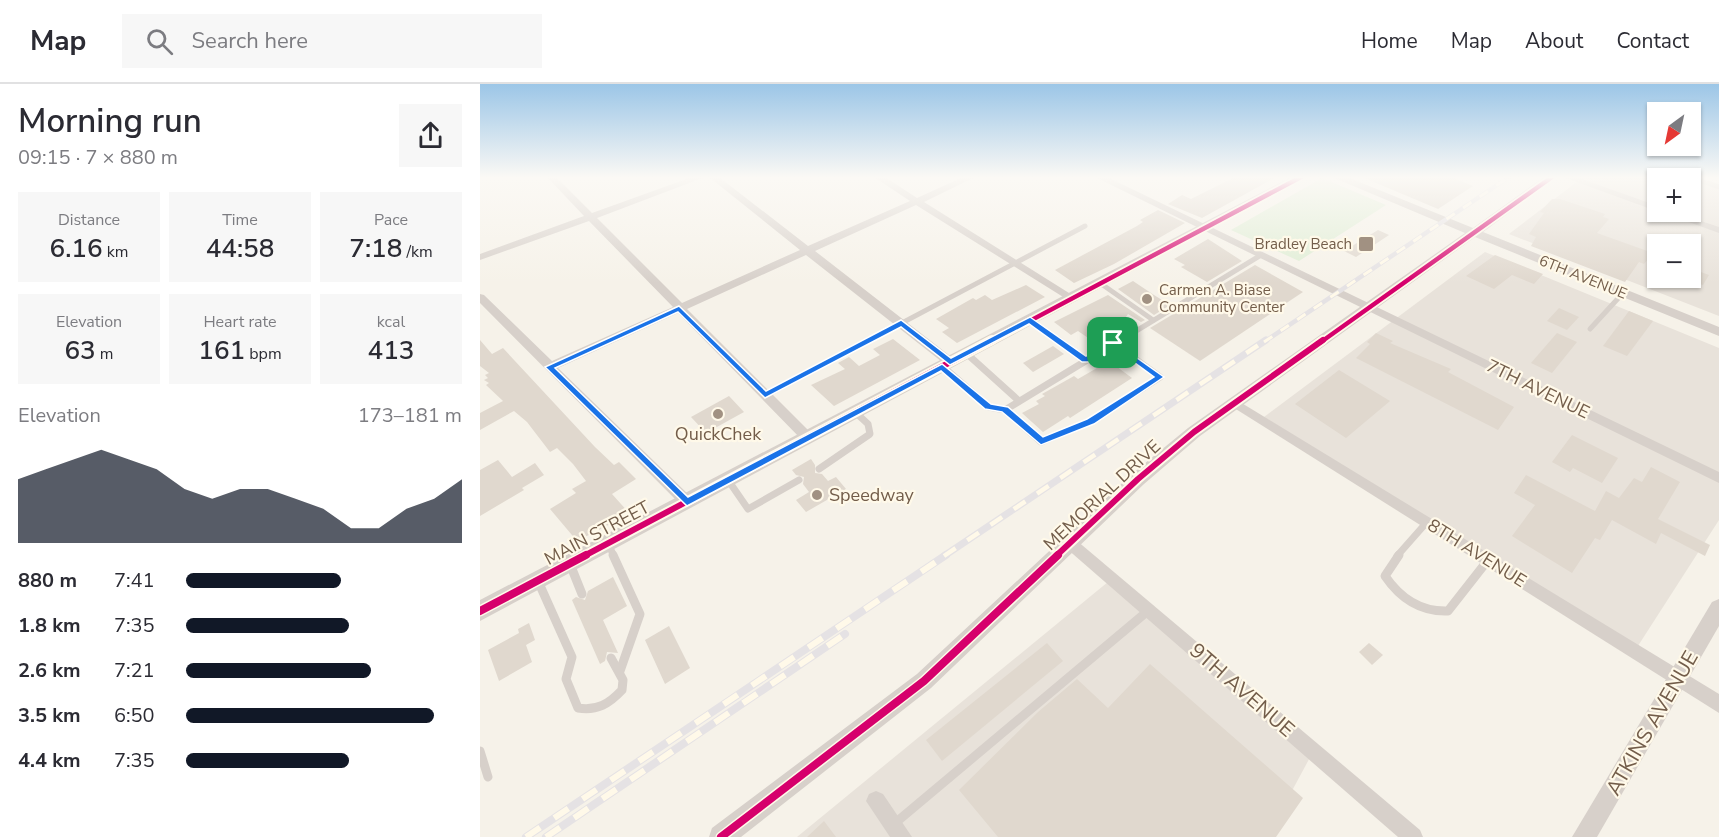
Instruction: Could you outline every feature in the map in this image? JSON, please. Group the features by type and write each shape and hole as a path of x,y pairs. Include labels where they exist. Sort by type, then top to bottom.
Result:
{"main road":[{"name":"MAIN STREET","path":"480,611 1234,212"}],"street":[{"path":"585,212 807,437"},
{"path":"480,257 603,212"},
{"path":"759,212 901,323 946,364"},
{"path":"549,367 894,212"},
{"path":"933,212 1072,298"},
{"name":"7TH AVENUE","path":"1171,212 1719,478"},
{"name":"6TH AVENUE","path":"1423,212 1719,332"},
{"name":"MEMORIAL DRIVE","path":"721,837 924,681 1160,460 1364,304 1502,212"},
{"path":"1695,222 1719,230"},
{"path":"480,297 687,502"},
{"name":"8TH AVENUE","path":"1235,403 1719,704"},
{"name":"9TH AVENUE","path":"1071,544 1413,837"},
{"name":"ATKINS AVENUE","path":"1584,837 1719,608"},
{"path":"876,801 897,831"}],"lane":[{"path":"765,395 1085,226"},
{"path":"1005,410 1261,255"},
{"path":"1100,283 1153,320"},
{"path":"1590,329 1623,293"},
{"path":"1030,320 1085,360"},
{"path":"946,364 988,407 1005,410 1041,442 1091,421 1160,377 1113,343"},
{"path":"966,354 1019,400"},
{"path":"819,469 863,441 870,434 868,424 855,412"},
{"path":"728,480 748,509 800,480"},
{"path":"1427,522 1389,566 1385,576 1391,586 1420,607 1436,612 1448,610 1488,560"},
{"path":"538,580 572,657 566,678 578,708 589,710 601,708 610,703 622,690 620,671 640,614 608,544"},
{"path":"570,564 582,594"},
{"path":"897,831 1149,610"},
{"path":"611,658 620,671"},
{"path":"480,751 488,777"}],"shaded area":[{"path":"1537,212 1647,212 1647,222 1701,222 1701,212 1719,212 1719,316 1647,288 1701,288 1701,234 1647,234 1647,288 1509,234"},
{"path":"1485,252 1719,348 1719,520 1636,649 1264,417"},
{"path":"1114,577 1314,750 1267,837 797,837"}],"green space":[{"path":"1262,212 1375,212 1299,261 1231,230"}],"building":[{"path":"1154,212 1162,212 1185,223 1114,264 1074,283 1055,270 1137,226 1143,222 1140,220"},
{"path":"1188,212 1213,212 1202,218"},
{"path":"1541,212 1599,212 1605,214 1603,217 1609,219 1597,233 1647,251 1647,260 1644,264 1639,262 1625,282 1531,246 1536,237 1529,234 1544,213"},
{"path":"1378,230 1389,235 1356,257 1344,251"},
{"path":"1208,239 1242,261 1207,282 1181,267 1185,265 1174,259"},
{"path":"1495,255 1543,274 1534,284 1512,275 1494,289 1466,276"},
{"path":"1255,265 1303,292 1200,361 1150,328"},
{"path":"1701,272 1709,275 1703,285 1701,284"},
{"name":"Carmen A. Biase Community Center","path":"1133,281 1170,305 1154,315 1118,289"},
{"path":"1026,285 1045,297 957,343 942,332 949,328 936,319 973,298 976,300 985,295 992,300"},
{"path":"1108,295 1145,320 1141,322 1128,314 1114,334 1097,344 1078,331 1071,335 1054,322"},
{"path":"1559,308 1579,317 1567,330 1547,321"},
{"path":"1629,311 1653,321 1627,356 1603,346"},
{"path":"1376,333 1393,341 1390,343 1451,369 1448,372 1514,407 1498,430 1356,358 1370,344 1367,342"},
{"path":"1557,333 1577,342 1552,373 1531,363"},
{"path":"893,339 920,360 834,406 811,385 845,369 838,363 849,357 859,366 880,355 873,349"},
{"path":"480,340 492,354 503,348 595,447 614,465 619,462 636,479 612,494 630,514 577,541 550,509 576,493 572,489 586,481 573,464 557,448 550,452 527,422 514,411 480,430 480,413 503,401 486,385 489,383 484,380 488,378 485,375 489,373 480,366"},
{"path":"1053,346 1064,354 1033,372 1023,363"},
{"path":"1109,361 1132,378 1070,418 1068,416 1043,432 1022,413 1039,404 1036,401 1045,396 1042,394 1074,376 1078,379"},
{"path":"1339,370 1390,401 1346,438 1295,404"},
{"name":"QuickChek","path":"729,396 744,412 706,433 691,417"},
{"path":"1572,435 1618,458 1602,483 1573,468 1570,472 1552,462"},
{"path":"811,459 815,465 815,473 822,474 828,481 836,477 846,489 806,512 796,500 809,492 803,484 804,477 796,475 792,470"},
{"path":"498,460 512,477 535,463 544,475 522,488 524,490 480,516 480,470"},
{"path":"1651,467 1680,482 1658,519 1710,545 1705,556 1661,533 1656,544 1612,520 1600,540 1595,538 1572,573 1512,536 1535,505 1514,493 1526,475 1595,511 1606,491 1619,498 1634,478 1642,482"},
{"path":"613,577 627,606 603,620 618,653 607,652 605,661 600,664 572,600 576,597 585,600 588,591"},
{"path":"529,623 535,640 526,645 532,662 499,681 488,650 519,633 518,629"},
{"path":"669,626 690,668 665,684 645,640"},
{"path":"1047,643 1063,661 942,761 926,740"},
{"path":"1369,643 1383,655 1372,665 1359,652"},
{"path":"1150,664 1303,798 1276,837 998,837 959,790 1038,712 1077,679 1108,708"},
{"path":"824,821 836,837 807,837"}],"railway":[{"path":"1264,342 1457,212"},
{"path":"944,556 1266,340"},
{"path":"526,837 946,555"},
{"path":"546,837 845,634"}],"cycle path":[{"path":"480,611 1235,212"},
{"path":"721,837 924,681 1138,479 1194,432 1503,212"}],"place":[{"name":"Bradley Beach","path":"1366,244"},
{"name":"Carmen A. Biase Community Center","path":"1147,299"},
{"name":"QuickChek","path":"718,414"},
{"name":"Speedway","path":"817,495"}],"route":[{"path":"679,308 765,395 901,323 950,362 1030,320 1085,360 1113,343 1160,377 1091,421 1041,442 1005,410 988,407 942,366 687,502 549,367 679,308"}]}
